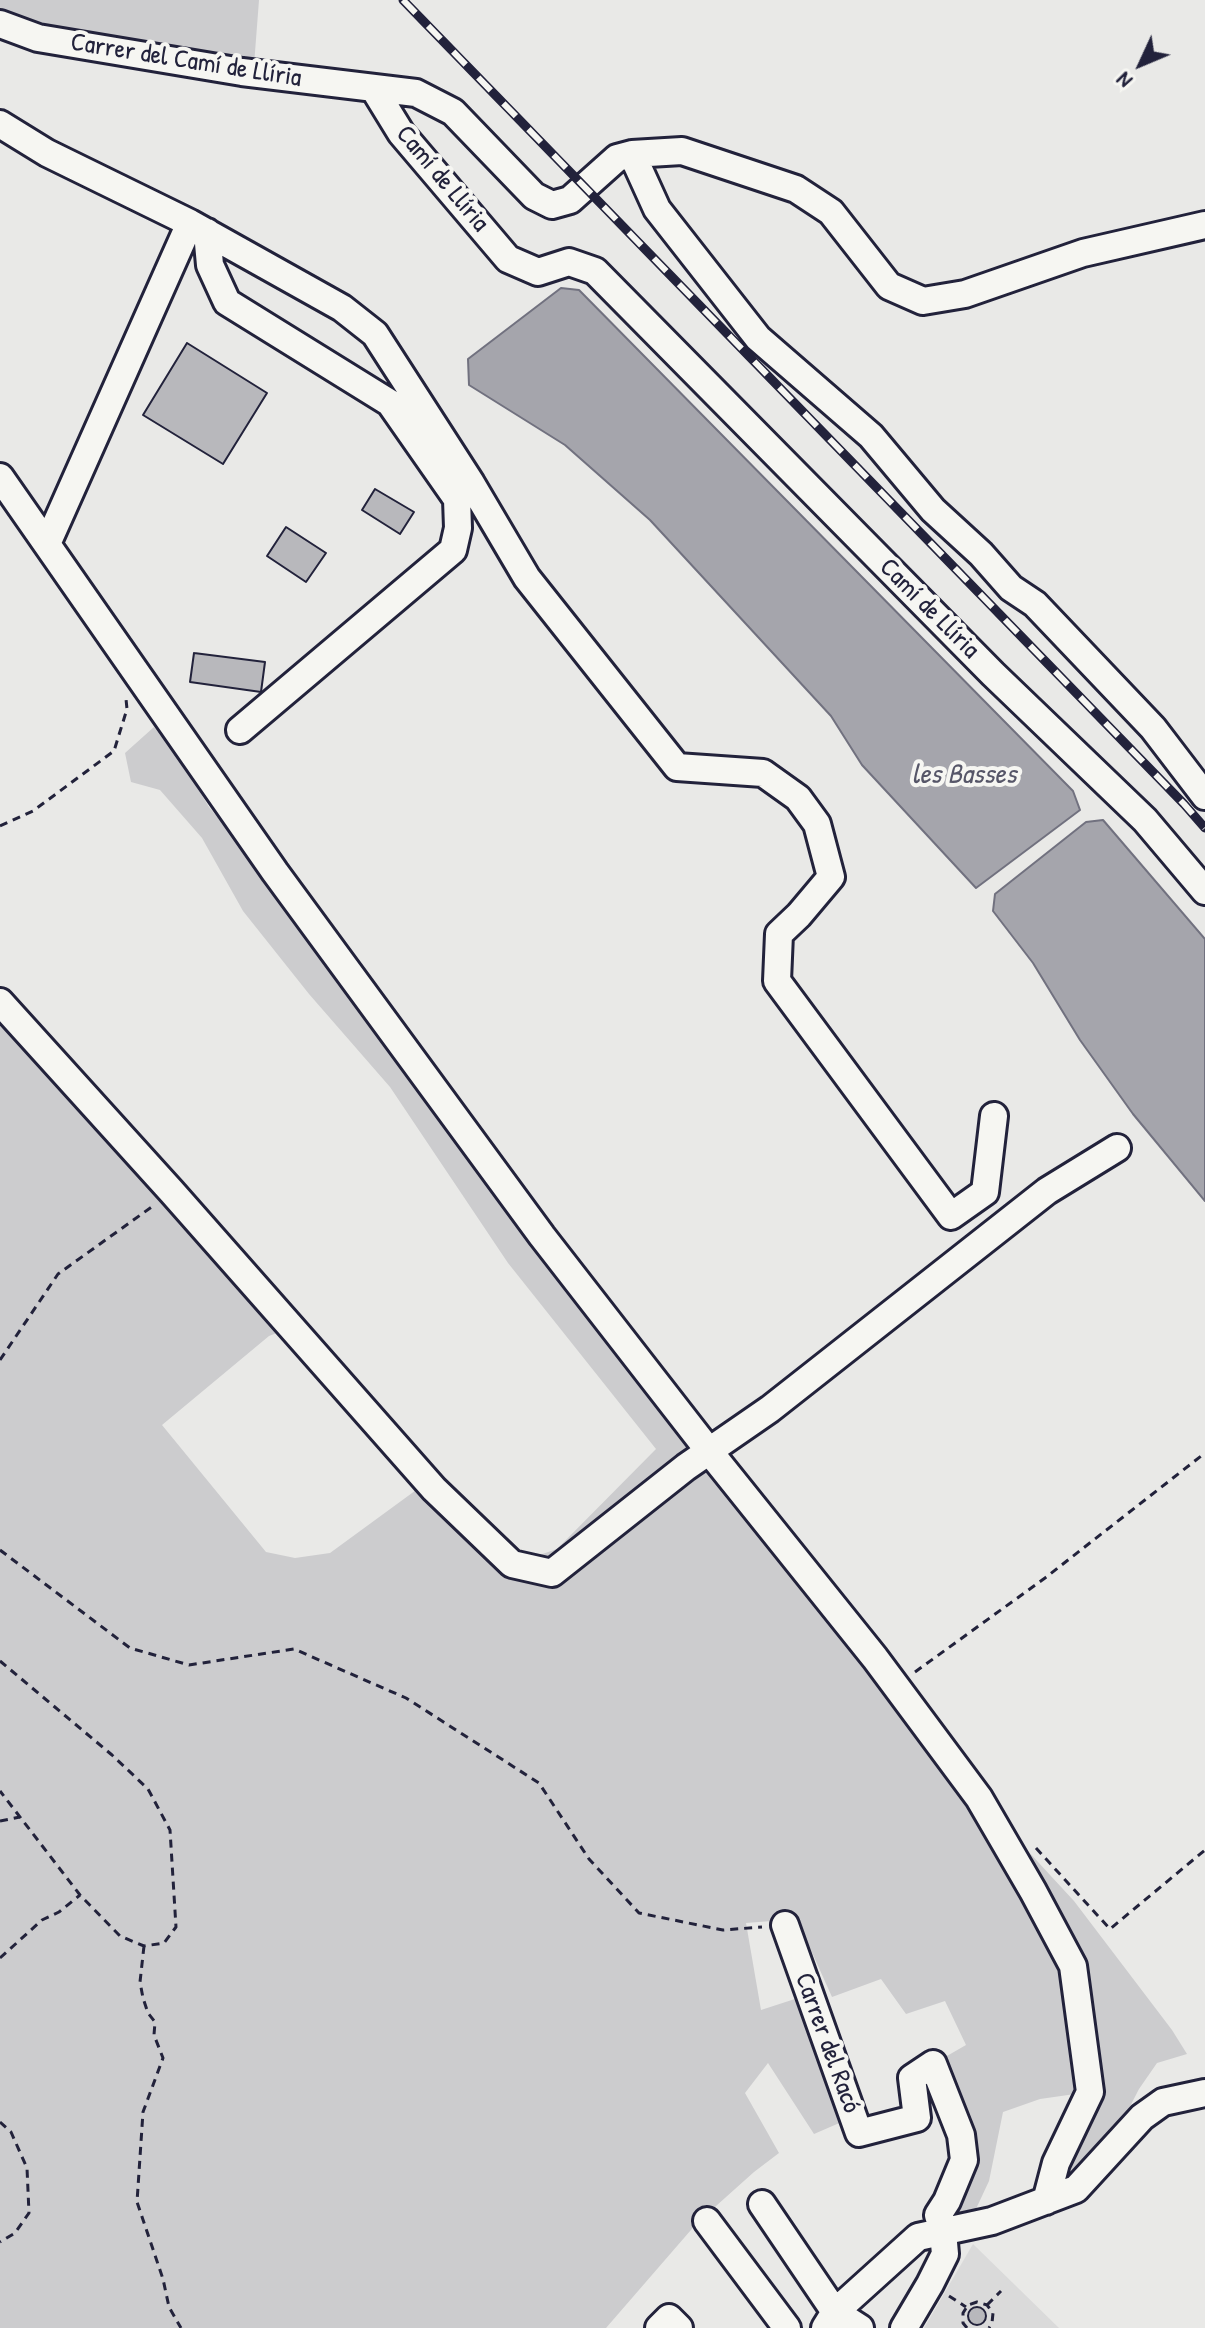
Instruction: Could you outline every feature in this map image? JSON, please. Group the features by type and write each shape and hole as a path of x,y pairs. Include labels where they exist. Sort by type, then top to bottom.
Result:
{"street":[{"name":"Carrer del Camí de Llíria","path":"0,24 38,38 242,72 374,89"},
{"name":"Camí de Llíria","path":"374,89 416,93 453,112 534,196 552,205 570,200 617,158 632,154 682,151 796,189 831,212 889,286 923,301 965,294 1083,253 1205,225"},
{"name":"Camí de Llíria","path":"374,89 401,133 508,259 538,272 569,262 595,271 993,674 1145,820 1205,891"},
{"path":"0,124 47,153 198,227 342,308 375,334 471,483 527,578 677,767 763,773 798,798 817,824 831,877 779,934 777,981 951,1216 985,1192 994,1116"},
{"path":"632,154 657,209 758,338 871,436 933,510 981,554 1011,588 1035,604 1153,728 1205,796"},
{"path":"47,544 198,227"},
{"path":"198,227 210,265 227,302 390,403 457,499 458,528 453,550 240,730"},
{"path":"0,477 275,872 542,1236 895,1686 979,1798 1073,1966 1090,2092 1056,2163 1046,2201"},
{"path":"0,1002 434,1489 512,1564 552,1573 709,1451 770,1409 1047,1191 1117,1148"},
{"name":"Carrer del Racó","path":"785,1925 859,2133 917,2118 912,2078 933,2064 961,2135 964,2160 938,2215 943,2232"},
{"path":"830,2320 918,2237 992,2221 1076,2189 1142,2117 1163,2102 1205,2093"},
{"path":"762,2204 830,2320 860,2328"},
{"path":"707,2221 776,2324"},
{"path":"904,2328 945,2254 943,2232"},
{"path":"659,2328 669,2318 679,2328"}],"path":[{"path":"0,826 33,811 114,751 127,709 126,695"},
{"path":"0,1360 58,1274 172,1192"},
{"path":"895,1686 1045,1578 1205,1453"},
{"path":"0,1550 130,1648 189,1665 294,1649 406,1698 539,1783 589,1859 639,1913 723,1930 785,1925"},
{"path":"0,1661 148,1789 170,1830 176,1927 164,1943 144,1946 120,1936 80,1895 0,1791"},
{"path":"0,1821 20,1817"},
{"path":"1027,1839 1110,1929 1205,1850"},
{"path":"0,1958 42,1920 59,1912 80,1895"},
{"path":"144,1946 140,1982 148,2013 155,2022 154,2035 163,2058 143,2112 137,2202 163,2279 169,2307 181,2328"},
{"path":"0,2122 11,2132 27,2168 29,2213 15,2233 0,2242"},
{"path":"987,2305 1001,2291"},
{"path":"967,2328 962,2318 966,2307 972,2302 987,2305 993,2313 989,2328"}],"shaded area":[{"path":"0,0 259,0 254,65 47,33 0,11"},
{"path":"154,727 182,763 209,807 269,880 979,1798 1074,1901 1187,2054 1157,2063 1124,2118 1046,2201 1089,2092 1040,2099 1003,2112 989,2181 968,2226 943,2232 964,2160 933,2064 966,2045 945,2001 906,2014 881,1979 832,1997 797,1919 746,1923 761,2010 801,1997 844,2121 814,2134 768,2063 745,2093 779,2153 697,2223 606,2328 0,2328 0,1002 292,1327 269,1336 162,1425 266,1552 295,1558 330,1553 423,1485 513,1564 557,1549 656,1449 508,1263 390,1087 309,994 243,911 202,838 160,790 131,782 125,753"},
{"path":"973,2244 1059,2328 924,2328"}],"water":[{"name":"les Basses","path":"561,288 579,290 1073,791 1080,810 976,888 862,765 831,716 650,520 565,445 469,385 468,359"},
{"name":"les Basses","path":"1103,820 1205,939 1205,1201 1133,1114 1080,1040 1033,963 993,911 995,894 1086,822"}],"building":[{"path":"187,343 267,393 223,464 143,415"},
{"path":"375,489 414,512 400,534 362,510"},
{"path":"286,527 326,553 306,582 267,556"},
{"path":"194,653 265,662 261,692 190,682"},
{"path":"973,2307 981,2307 986,2316 984,2323 973,2325 968,2320 968,2312"}],"railway":[{"path":"403,0 1205,828"}]}
